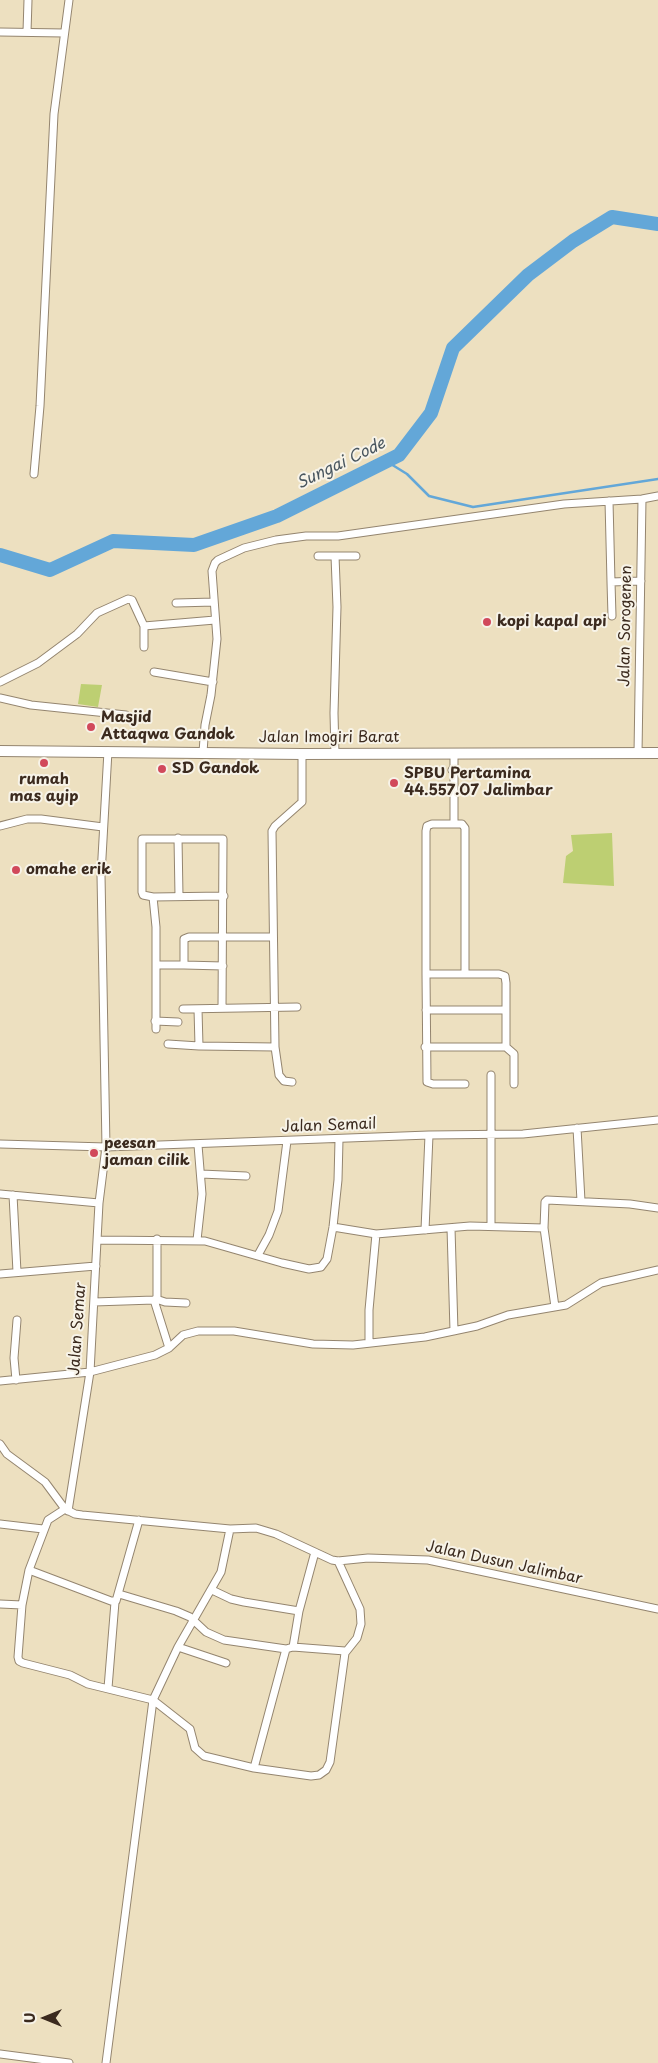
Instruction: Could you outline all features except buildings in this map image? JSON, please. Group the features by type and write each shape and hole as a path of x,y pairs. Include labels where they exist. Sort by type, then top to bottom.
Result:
{"main road":[{"name":"Jalan Imogiri Barat","path":"0,751 302,754 658,753"}],"street":[{"path":"27,32 28,0"},
{"path":"34,474 40,406 54,114 69,0"},
{"path":"0,32 64,32"},
{"path":"203,752 205,725 213,682 216,639 212,571 215,563 234,552 254,545 306,536 338,536 555,506 658,496"},
{"name":"Jalan Sorogenen","path":"638,753 642,499"},
{"path":"609,501 612,616"},
{"path":"318,556 356,556"},
{"path":"335,556 337,607 334,713 335,754"},
{"path":"611,582 641,581"},
{"path":"0,682 38,663 78,634 97,613 128,599 132,600 144,626 144,647"},
{"path":"176,603 214,602"},
{"path":"144,626 215,620"},
{"path":"154,672 213,682"},
{"path":"0,698 32,705 126,715"},
{"name":"Jalan Semar","path":"67,1510 90,1372 99,1203 106,1147 100,875 108,751"},
{"path":"454,753 454,824"},
{"path":"292,1082 284,1081 279,1075 275,1047 272,831 274,826 301,804 302,754"},
{"path":"0,826 41,819 103,827"},
{"path":"465,974 465,828 462,824 432,824 427,826 426,831 425,1047 427,1082 433,1084 465,1084"},
{"path":"178,838 179,896"},
{"path":"222,1008 224,896 223,839 142,839 143,894 153,897 224,896"},
{"path":"153,897 156,1025 178,1022"},
{"path":"184,965 183,942 186,938 273,937"},
{"path":"156,965 223,966"},
{"path":"426,974 499,974 505,976 506,1047"},
{"path":"182,1008 297,1007"},
{"path":"198,1009 199,1046"},
{"path":"426,1010 506,1010"},
{"path":"168,1044 275,1047"},
{"path":"425,1047 506,1047 514,1054 514,1084"},
{"path":"491,1075 491,1226"},
{"name":"Jalan Semail","path":"0,1144 106,1147 339,1140 429,1135 523,1134 658,1120"},
{"path":"577,1128 581,1201"},
{"path":"425,1230 429,1135"},
{"path":"97,1240 197,1240 309,1269 321,1267 327,1259 333,1227 338,1180 339,1140"},
{"path":"258,1255 269,1235 278,1211 287,1141"},
{"path":"197,1240 201,1202 198,1144"},
{"path":"201,1174 246,1176"},
{"path":"0,1194 99,1203"},
{"path":"13,1195 17,1272"},
{"path":"555,1307 544,1228 546,1200 630,1204 658,1208"},
{"path":"333,1227 376,1234 491,1226 544,1228"},
{"path":"451,1228 454,1331"},
{"path":"369,1343 369,1310 376,1234"},
{"path":"157,1239 158,1297 155,1300 169,1348"},
{"path":"0,1274 96,1266"},
{"path":"0,1381 90,1372 155,1356 169,1348 183,1335 198,1331 234,1331 313,1344 353,1345 397,1342 477,1326 508,1315 566,1304 601,1283 658,1270"},
{"path":"94,1302 155,1300 186,1303"},
{"path":"16,1380 14,1358 17,1320"},
{"path":"0,1444 7,1454 45,1482 67,1510 48,1520 29,1570 22,1605 18,1657 20,1661 70,1675 88,1684 154,1700 190,1729 195,1748 204,1756 254,1768 311,1776 326,1770 330,1762 345,1651 359,1634 362,1618 360,1609 338,1561"},
{"name":"Jalan Dusun Jalimbar","path":"67,1510 82,1515 230,1529 256,1528 276,1534 338,1561 368,1558 428,1560 658,1609"},
{"path":"108,1688 115,1602 118,1600 139,1520"},
{"path":"0,1524 43,1529"},
{"path":"106,2063 154,1700 178,1647 222,1572 230,1529"},
{"path":"254,1768 315,1552"},
{"path":"29,1570 115,1602"},
{"path":"212,1590 231,1599 244,1602 299,1610"},
{"path":"119,1594 190,1617 216,1637 252,1645 345,1651"},
{"path":"0,1604 22,1605"},
{"path":"178,1647 226,1663"},
{"path":"0,2054 69,2063"}],"green space":[{"path":"81,684 102,685 98,707 78,704"},
{"path":"612,833 614,886 563,883 566,856 573,851 571,835"}],"waterway":[{"name":"Sungai Code","path":"0,555 50,570 113,541 194,545 277,516 399,455 431,413 453,348 528,275 573,241 612,217 658,224"},
{"path":"386,461 407,474 429,496 473,507 658,479"}],"place":[{"name":"kopi kapal api","path":"487,622"},
{"name":"Masjid Attaqwa Gandok","path":"91,727"},
{"name":"rumah mas ayip","path":"44,763"},
{"name":"SD Gandok","path":"162,769"},
{"name":"SPBU Pertamina 44.557.07 Jalimbar","path":"394,783"},
{"name":"omahe erik","path":"16,870"},
{"name":"peesan jaman cilik","path":"94,1153"}]}
